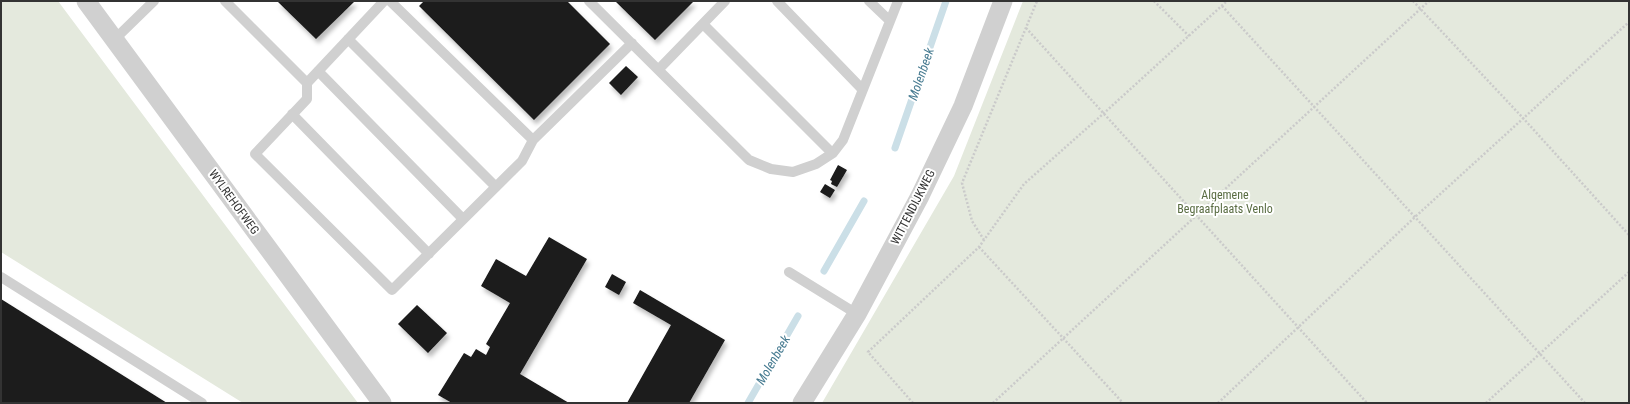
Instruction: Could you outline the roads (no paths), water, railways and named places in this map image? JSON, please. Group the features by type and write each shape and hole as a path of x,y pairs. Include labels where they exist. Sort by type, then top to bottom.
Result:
{"street":[{"name":"WYLREHOFWEG","path":"86,1 382,403"},
{"name":"WITTENDIJKWEG","path":"802,403 857,314 920,196 963,106 1003,1"}],"lane":[{"path":"115,39 154,1"},
{"path":"225,1 307,83"},
{"path":"384,1 307,83 307,99 255,154 392,290 496,188 522,161 533,140 632,43"},
{"path":"390,1 533,140"},
{"path":"589,1 749,160 771,169 792,172 816,164 832,153 842,140 898,1"},
{"path":"659,69 725,1"},
{"path":"777,1 862,89"},
{"path":"869,1 890,21"},
{"path":"703,24 832,153"},
{"path":"348,39 496,188"},
{"path":"318,71 464,220"},
{"path":"292,114 429,254"},
{"path":"789,272 857,314"},
{"path":"1,277 202,403"}],"waterway":[{"name":"Molenbeek","path":"895,148 946,1"},
{"name":"Molenbeek","path":"824,271 864,201"},
{"name":"Molenbeek","path":"748,403 798,316"}],"park label":[{"name":"Algemene Begraafplaats Venlo","path":"1225,202"}]}
